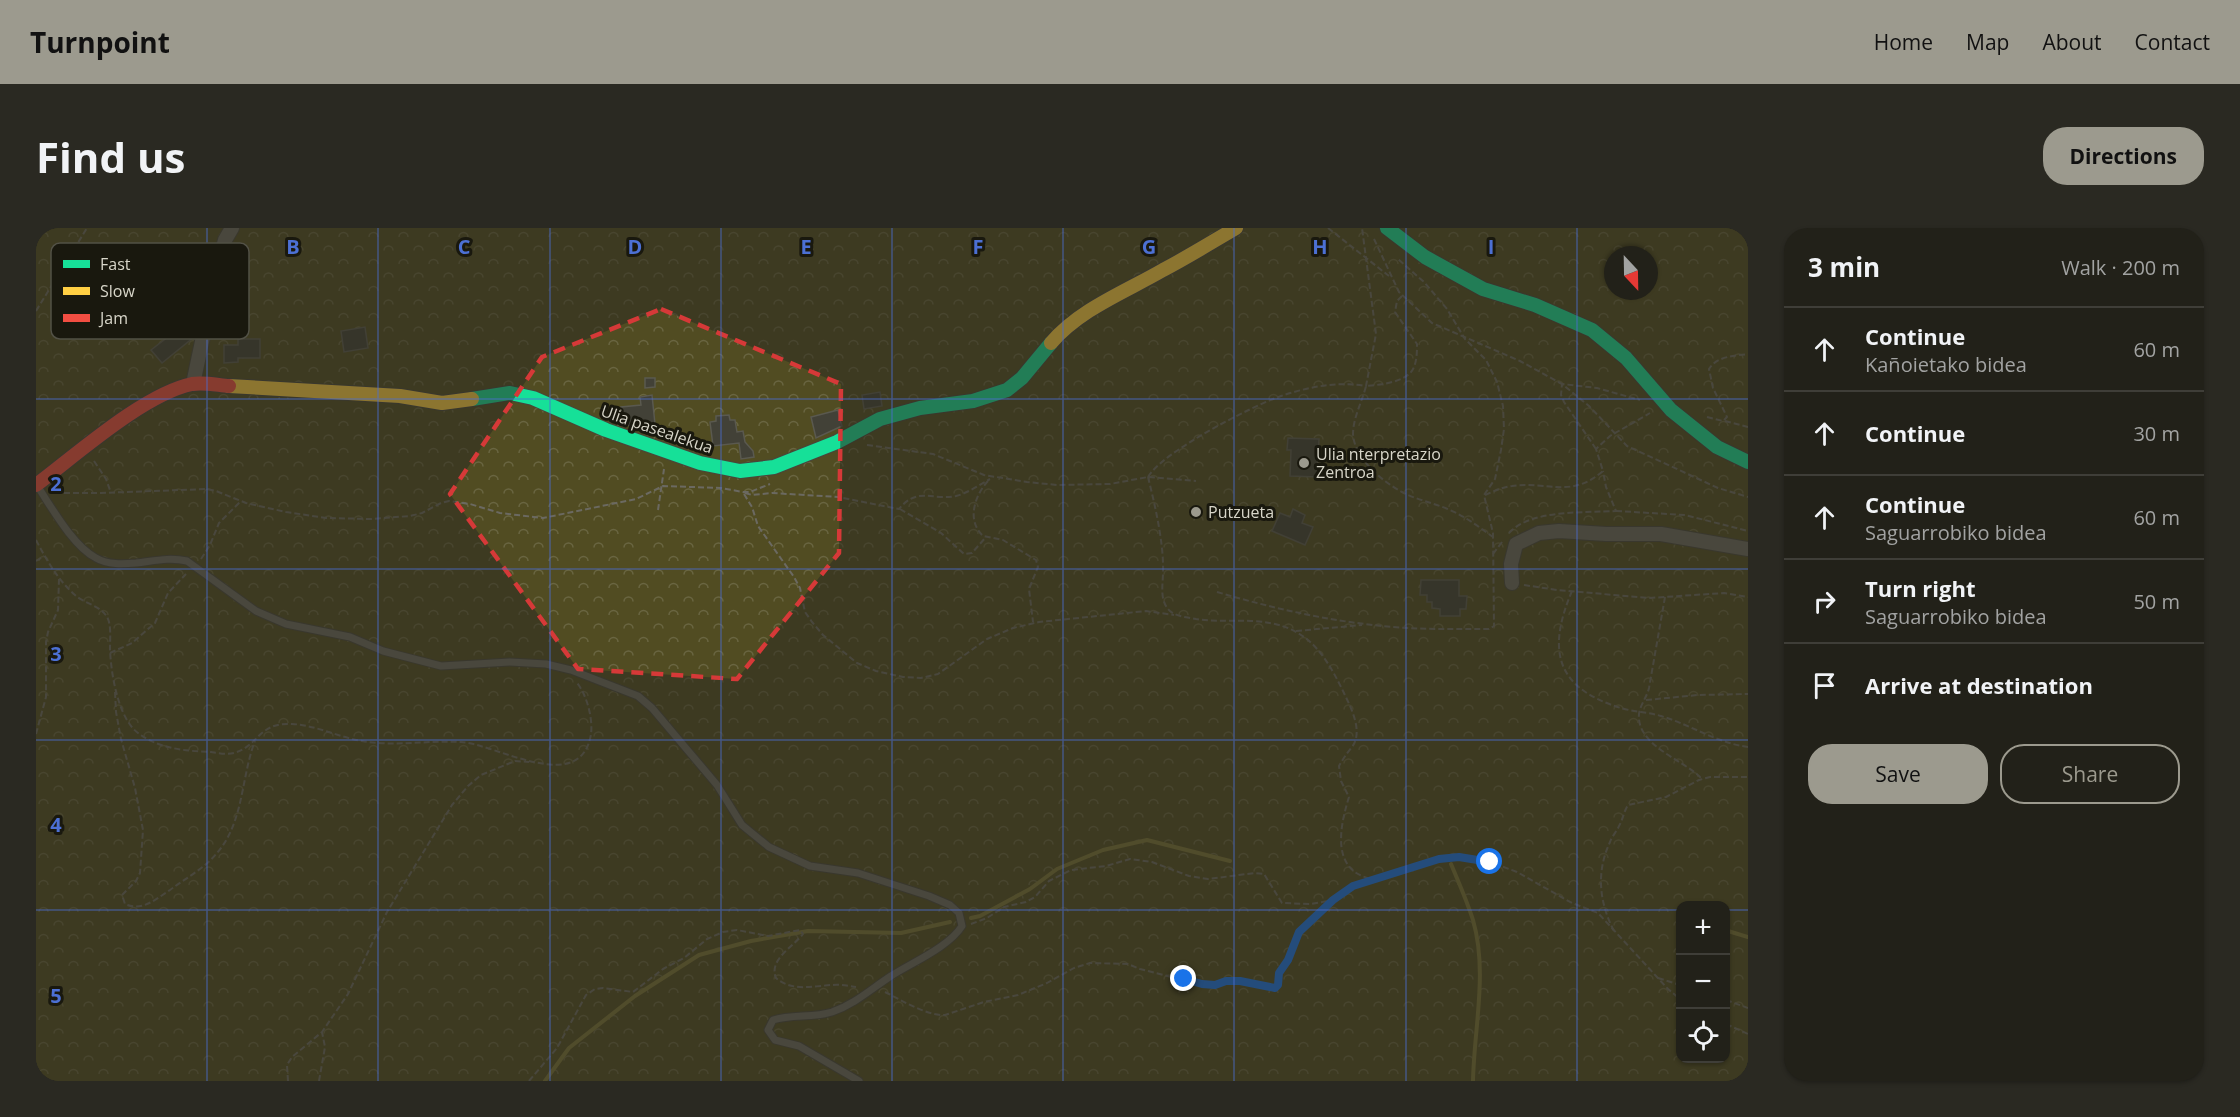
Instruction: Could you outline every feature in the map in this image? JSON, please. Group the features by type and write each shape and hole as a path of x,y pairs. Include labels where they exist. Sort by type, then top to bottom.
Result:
{"street":[{"path":"224,243 232,228"},
{"name":"Ulia pasealekua","path":"38,487 83,448 135,411 164,394 193,384 400,396 442,403 510,393 533,398 606,430 700,463 740,471 774,467 837,442 880,419 920,408 973,401 1008,390 1022,378 1056,336 1071,322 1120,292 1162,271 1236,228"},
{"path":"1387,228 1425,257 1483,289 1535,305 1592,330 1626,358 1671,410 1717,447 1748,462"},
{"path":"193,384 203,339"},
{"path":"1512,583 1510,564 1516,544 1539,532 1661,534 1748,549"}],"lane":[{"path":"38,487 70,535 95,558 112,563 136,563 174,558 187,561 256,611 286,624 350,636 383,651 441,666 510,662 546,664 571,670 638,696 652,708 717,785 742,825 769,847 810,866 858,873 950,905 959,913 962,926 952,938 851,1005 828,1013 787,1016 773,1020 768,1030 775,1040 799,1046 859,1081"}],"path":[{"path":"78,243 87,228"},
{"path":"1328,228 1391,278"},
{"path":"1362,228 1376,334 1366,386 1354,421 1353,437 1359,454 1372,469 1402,492 1451,510 1493,537"},
{"path":"1371,232 1391,278 1402,295 1432,323 1520,361 1562,384 1588,406 1625,444 1641,454 1718,488 1748,497"},
{"path":"1217,592 1290,610 1367,625 1424,629 1489,629 1494,626 1493,537 1484,495 1495,479 1504,429 1503,406 1497,382 1486,360 1463,336 1448,309 1397,257"},
{"path":"36,310 51,286"},
{"path":"1148,477 1157,466 1192,441 1278,397 1340,383 1366,386 1402,379 1411,372 1414,366 1418,344 1395,312 1397,301 1402,295"},
{"path":"1723,421 1727,417 1713,388 1709,369 1713,362 1748,354"},
{"path":"1562,384 1597,388 1642,401"},
{"path":"1562,384 1561,396 1564,402 1596,449 1606,487 1616,511"},
{"path":"1596,449 1614,433 1647,413 1671,410"},
{"path":"1702,416 1748,427"},
{"path":"837,442 933,454 991,478 1057,485 1110,484 1148,477 1196,481"},
{"path":"83,448 101,470 111,493"},
{"path":"658,510 666,451"},
{"path":"1484,495 1513,486 1553,488 1573,486 1594,479 1603,471"},
{"path":"1148,477 1163,553 1162,593 1166,604 1177,615"},
{"path":"899,509 910,498 918,495 959,495 991,478"},
{"path":"991,478 979,492 973,517 979,532 986,537 1003,540 1036,560 1038,564 1029,589 1034,623"},
{"path":"743,492 750,492 771,484"},
{"path":"38,487 64,494 207,489 216,490 241,501 286,512 326,518 371,519 410,516 449,501 470,504 500,513 543,518 636,499 663,486 721,488 752,495 780,493 838,497 899,509 909,512 935,529 964,554 972,553 986,537"},
{"path":"743,492 752,507 758,526 797,582 805,612 812,622 823,635 857,663 876,671 912,677 938,674 987,639 1013,628 1034,623 1146,611 1207,621 1253,621 1280,626 1305,637 1325,656 1353,713 1355,740 1339,766 1341,781 1348,797 1340,829 1343,857 1354,870 1366,878 1378,878"},
{"path":"110,653 132,643 147,631 159,617 168,593 202,558 210,545 214,529 241,501"},
{"path":"1493,554 1512,529 1534,519 1557,515 1616,511 1685,515 1748,531"},
{"path":"36,540 59,579 77,597 102,610 109,622 116,712 143,830 140,873 136,881 122,895 125,904 131,907 151,903 217,853 233,826 249,757 256,738"},
{"path":"36,561 44,556"},
{"path":"36,734 46,697 46,642 58,610 59,579"},
{"path":"1512,583 1649,598 1724,593 1748,597"},
{"path":"1572,591 1560,623 1558,645 1561,663 1573,683 1597,699 1622,708 1661,716 1710,737 1748,747"},
{"path":"1665,597 1646,700 1639,712 1641,726 1647,736 1672,759 1696,773 1700,777 1699,780"},
{"path":"1293,632 1367,625"},
{"path":"115,686 123,715 137,732 157,743 179,750 232,754 248,746 265,729 280,723 296,724 360,741 393,745 462,742 550,765 565,764 580,757 587,748 591,732 587,703 583,690 573,679"},
{"path":"1646,700 1698,695 1748,694"},
{"path":"288,1081 287,1065 322,1032 348,993 387,912 452,805 468,786 494,768 515,762 532,762"},
{"path":"1617,936 1604,912 1600,888 1603,861 1610,840 1620,825 1625,808 1640,801 1666,797 1699,780 1710,777 1748,777"},
{"path":"529,1081 557,1048 582,1000 590,992 595,989 612,988 633,992 663,969 684,958 707,939 730,930 768,936 800,930 803,934 801,937 790,946 773,969 776,978 787,985 806,987 834,984 875,988 918,1010 938,1016 964,1010 984,1002 1018,995 1074,968 1090,963 1128,964 1202,984 1215,985 1226,981 1240,981 1275,988 1278,985 1279,973 1288,960 1299,932 1333,900 1353,886 1439,859 1459,857 1490,862 1517,872 1562,897 1598,913 1617,936 1676,995"},
{"path":"962,926 987,918 1004,907 1026,902 1035,897 1049,881 1071,870 1106,866 1130,858 1152,862 1189,876 1208,879 1264,874 1282,903 1311,904 1333,900"},
{"path":"1657,978 1676,985"},
{"path":"1730,1002 1748,1008"},
{"path":"1730,1026 1748,1034"},
{"path":"319,1081 325,1047 322,1032"}],"highlighted area":[{"path":"661,309 841,384 839,553 737,679 578,669 450,494 542,357"}],"green space":[{"path":"36,228 1748,228 1748,1081 36,1081"}],"building":[{"path":"365,327 368,348 344,352 341,331"},
{"path":"165,339 192,339 162,363 151,350"},
{"path":"238,339 260,339 260,358 238,358 238,362 224,363 224,345 238,345"},
{"path":"645,378 655,378 655,387 645,388"},
{"path":"880,392 882,406 864,409 862,395"},
{"path":"652,395 655,424 630,426 622,423 621,407 641,405 640,397"},
{"path":"838,410 842,426 816,438 811,417"},
{"path":"729,415 730,420 735,420 737,432 743,431 745,442 753,451 754,457 741,459 739,443 713,446 710,422 716,421 716,416"},
{"name":"Ulia nterpretazio Zentroa","path":"1288,438 1319,439 1317,477 1290,476 1291,450 1287,450"},
{"path":"1293,509 1305,515 1302,523 1313,527 1305,545 1272,531 1280,513 1290,517"},
{"path":"1421,580 1459,580 1459,596 1467,596 1466,609 1460,609 1460,616 1440,616 1440,609 1432,608 1432,602 1427,602 1427,595 1420,595"}],"waterway":[{"path":"971,918 980,916 1030,889 1057,869 1103,850 1147,840 1230,861"},
{"path":"1451,864 1466,899 1477,940 1480,980 1473,1081"},
{"path":"545,1081 569,1048 635,996 699,955 751,941 808,931 901,933 950,922"},
{"path":"1730,932 1748,937"}],"traffic: fast":[{"path":"1387,228 1425,257 1483,289 1535,305 1592,330 1626,358 1671,410 1717,447 1748,462"},
{"path":"472,399 510,393 533,398 606,430 700,463 740,471 774,467 837,442 880,419 920,408 973,401 1007,390 1022,378 1051,343"}],"traffic: slow":[{"path":"1051,343 1075,320 1089,311 1236,228"},
{"path":"229,386 400,396 442,403 472,399"}],"traffic: jam":[{"path":"36,485 111,427 153,400 192,384 229,386"}],"place":[{"name":"Ulia nterpretazio Zentroa","path":"1304,463"},
{"name":"Putzueta","path":"1196,512"}],"route":[{"path":"1184,979 1215,985 1226,981 1240,981 1275,988 1278,985 1279,973 1288,960 1299,932 1342,892 1353,886 1439,859 1459,857 1490,862"}]}
